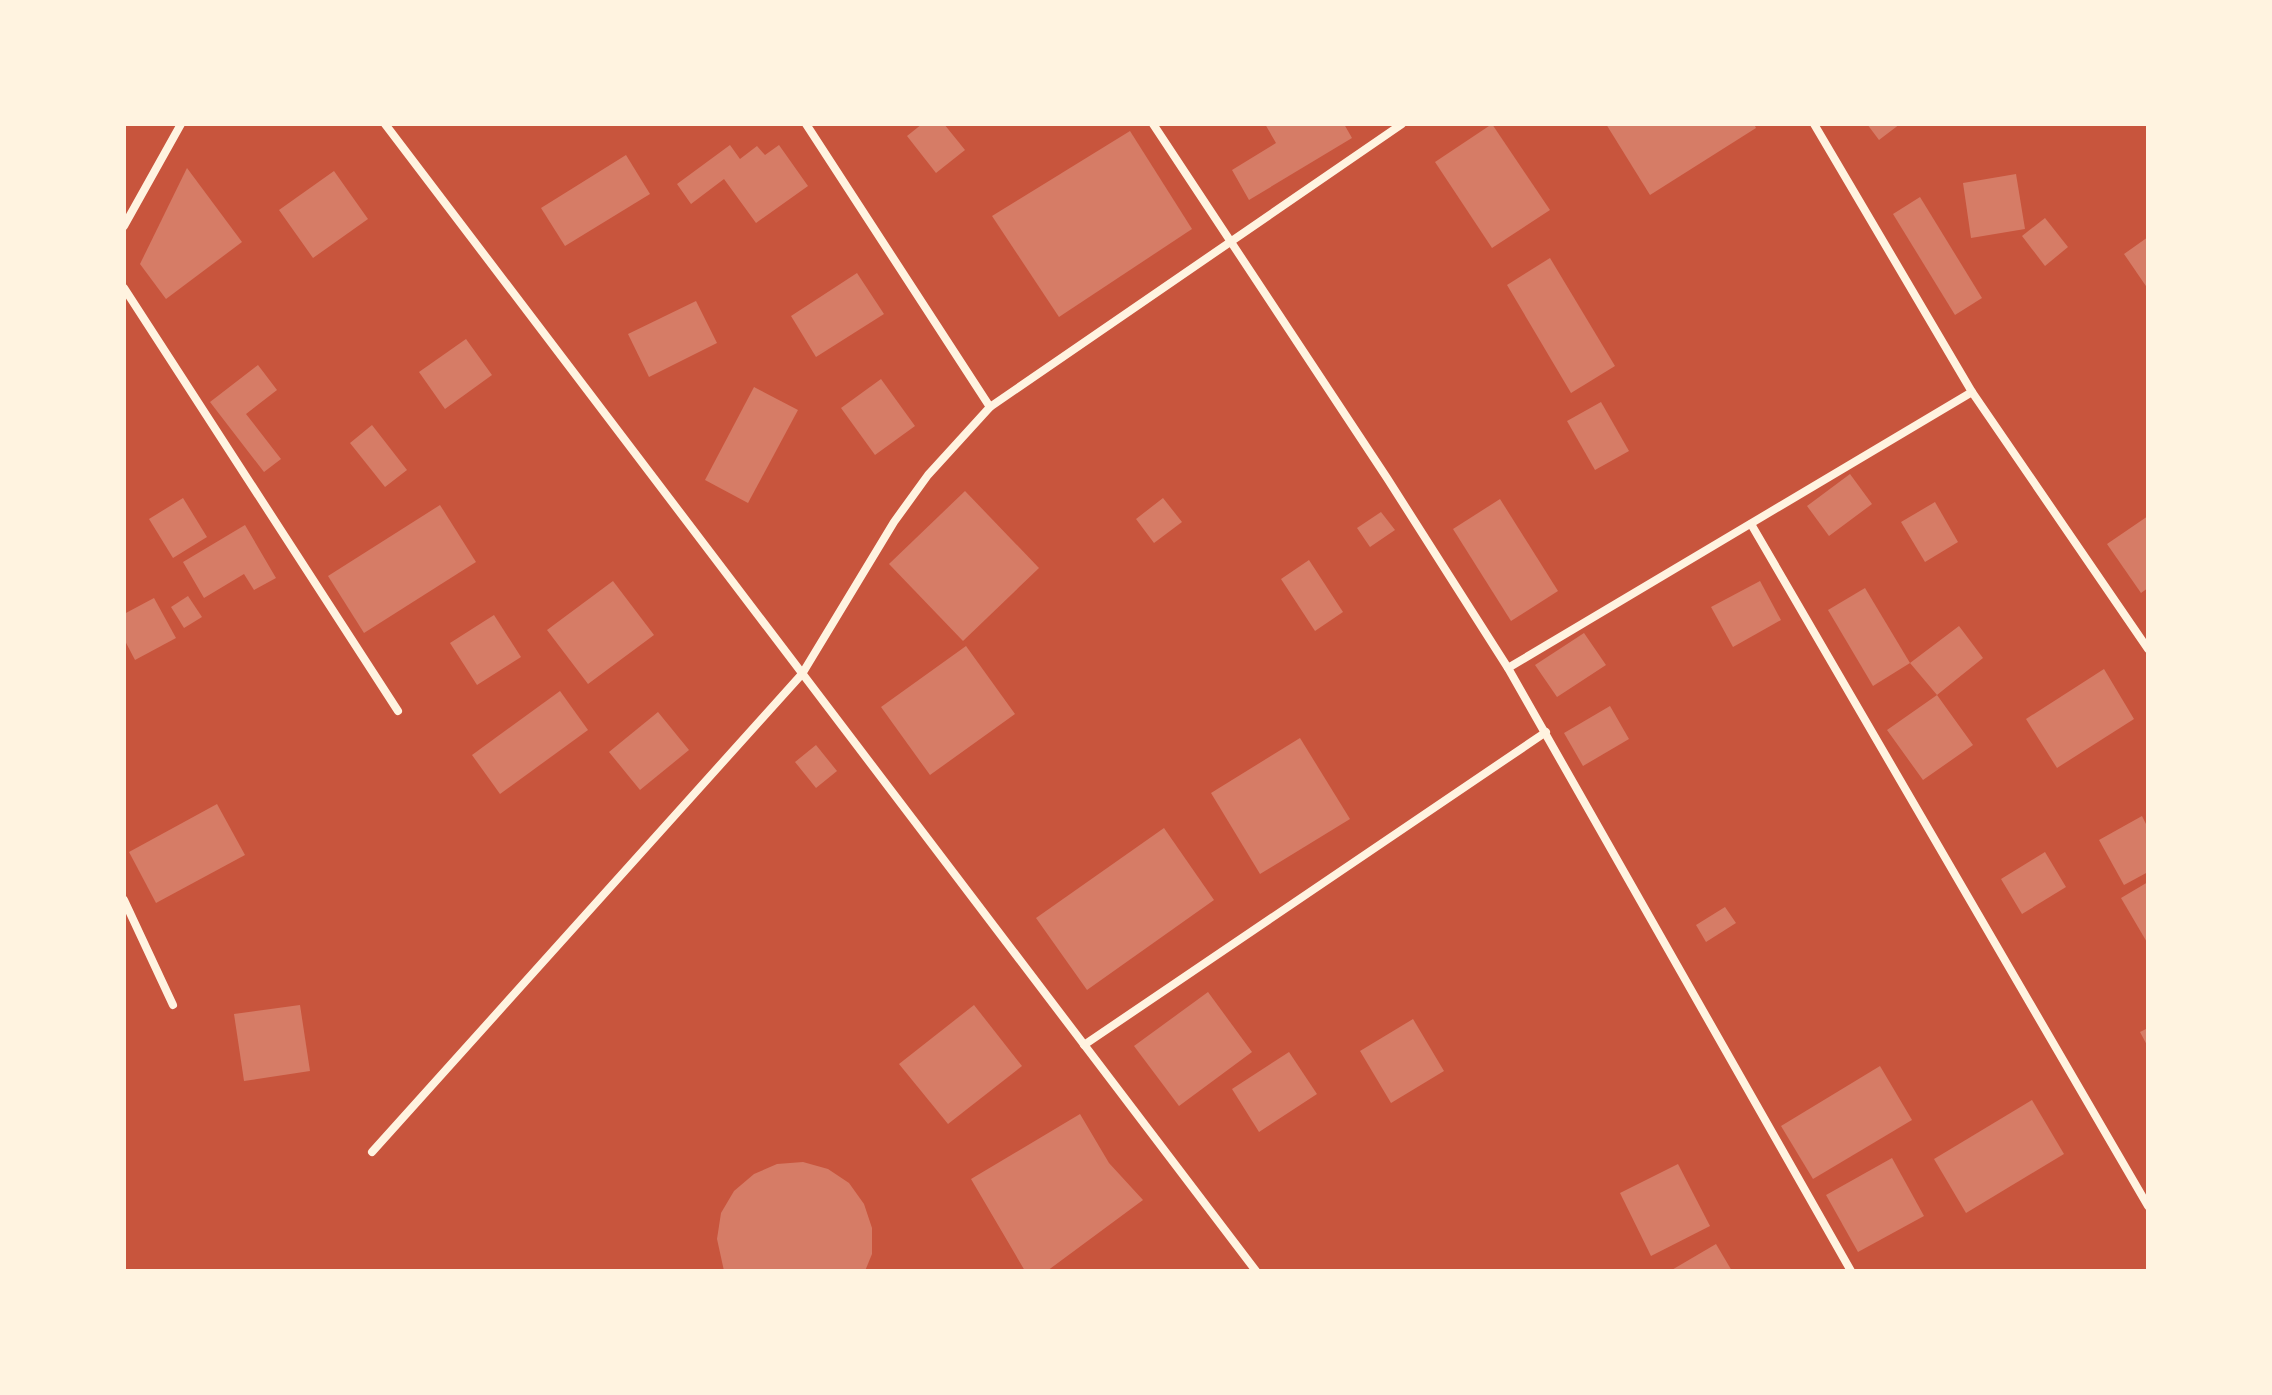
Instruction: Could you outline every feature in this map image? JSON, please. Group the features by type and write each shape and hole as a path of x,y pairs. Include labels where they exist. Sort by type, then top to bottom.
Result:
{"street":[{"path":"124,226 181,124"},
{"path":"385,124 1256,1271"},
{"path":"806,124 990,407"},
{"path":"1153,124 1508,668 1851,1271"},
{"path":"372,1152 802,674 894,522 928,475 990,407 1402,124"},
{"path":"1814,124 1972,392 2148,649"},
{"path":"124,288 398,711"},
{"path":"1508,668 1972,392"},
{"path":"1751,524 2148,1206"},
{"path":"1084,1045 1546,732"},
{"path":"124,900 173,1005"}],"building":[{"path":"922,124 944,124 965,150 936,173 907,136"},
{"path":"1265,124 1344,124 1352,138 1249,200 1232,170 1276,143"},
{"path":"1492,124 1550,210 1492,248 1435,162"},
{"path":"1606,124 1754,124 1756,128 1650,195"},
{"path":"1867,124 1900,124 1879,140"},
{"path":"1130,131 1192,229 1059,317 992,216"},
{"path":"730,145 740,159 757,146 765,155 779,145 808,186 756,223 724,179 691,204 677,184"},
{"path":"626,155 650,194 565,246 541,208"},
{"path":"187,168 242,242 166,299 140,264"},
{"path":"334,171 368,219 313,258 279,210"},
{"path":"2016,174 2025,229 1971,238 1963,183"},
{"path":"1920,197 1982,298 1955,315 1893,214"},
{"path":"2045,218 2068,247 2045,266 2022,236"},
{"path":"2148,237 2148,289 2124,254"},
{"path":"1550,258 1615,366 1571,393 1507,285"},
{"path":"857,273 884,314 816,357 791,316"},
{"path":"696,301 717,343 649,377 628,334"},
{"path":"466,339 492,375 445,409 419,372"},
{"path":"258,365 277,390 246,414 281,459 264,472 210,402"},
{"path":"881,379 915,426 875,455 841,408"},
{"path":"754,387 798,410 748,503 705,480"},
{"path":"1601,402 1629,451 1595,470 1567,421"},
{"path":"372,425 407,470 385,487 350,443"},
{"path":"1850,474 1872,504 1829,536 1807,506"},
{"path":"965,491 1039,568 963,641 889,564"},
{"path":"183,498 207,537 173,558 149,519"},
{"path":"1163,498 1182,522 1154,543 1136,519"},
{"path":"1500,499 1558,591 1511,621 1453,529"},
{"path":"1935,502 1958,542 1925,562 1901,522"},
{"path":"440,505 476,562 364,633 328,576"},
{"path":"1381,512 1395,530 1370,547 1357,528"},
{"path":"2148,516 2148,588 2141,593 2107,544"},
{"path":"245,525 276,578 254,590 244,574 204,598 183,562"},
{"path":"1309,560 1343,612 1315,631 1281,579"},
{"path":"613,581 654,635 588,684 547,630"},
{"path":"1760,581 1781,620 1733,647 1711,607"},
{"path":"1865,588 1910,663 1873,686 1828,610"},
{"path":"188,596 202,617 184,628 171,607"},
{"path":"154,598 176,638 135,660 124,639 124,614"},
{"path":"494,615 521,657 477,685 450,643"},
{"path":"1959,626 1983,658 1937,695 1910,663"},
{"path":"1584,633 1606,665 1557,697 1535,665"},
{"path":"966,646 1015,714 930,775 881,707"},
{"path":"2104,669 2134,719 2057,768 2026,719"},
{"path":"560,691 588,730 500,794 472,755"},
{"path":"1937,695 1973,745 1923,780 1887,730"},
{"path":"1610,706 1629,739 1583,766 1564,733"},
{"path":"658,712 689,750 640,790 609,752"},
{"path":"1300,738 1350,819 1260,874 1211,793"},
{"path":"816,745 837,771 816,788 795,762"},
{"path":"217,804 245,855 156,903 129,852"},
{"path":"2142,816 2148,828 2148,872 2124,885 2099,840"},
{"path":"1164,828 1214,900 1087,990 1036,918"},
{"path":"2045,852 2066,887 2022,914 2001,879"},
{"path":"2148,882 2148,944 2121,898"},
{"path":"1725,907 1736,923 1706,942 1696,925"},
{"path":"1208,992 1252,1052 1179,1106 1134,1046"},
{"path":"300,1005 310,1071 244,1081 234,1014"},
{"path":"974,1005 1022,1066 948,1124 899,1064"},
{"path":"1413,1019 1444,1071 1391,1103 1360,1051"},
{"path":"2148,1028 2148,1047 2140,1032"},
{"path":"1289,1052 1317,1094 1259,1132 1232,1089"},
{"path":"1880,1066 1912,1120 1813,1179 1781,1126"},
{"path":"2032,1100 2064,1154 1966,1213 1934,1159"},
{"path":"1080,1114 1109,1163 1143,1200 1047,1271 1025,1271 971,1179"},
{"path":"1892,1158 1924,1216 1858,1252 1826,1195"},
{"path":"803,1162 828,1169 849,1183 864,1204 872,1228 872,1254 865,1271 724,1271 717,1239 721,1213 734,1191 754,1174 777,1164"},
{"path":"1678,1164 1710,1226 1651,1256 1620,1193"},
{"path":"1716,1244 1732,1271 1670,1271"}]}
